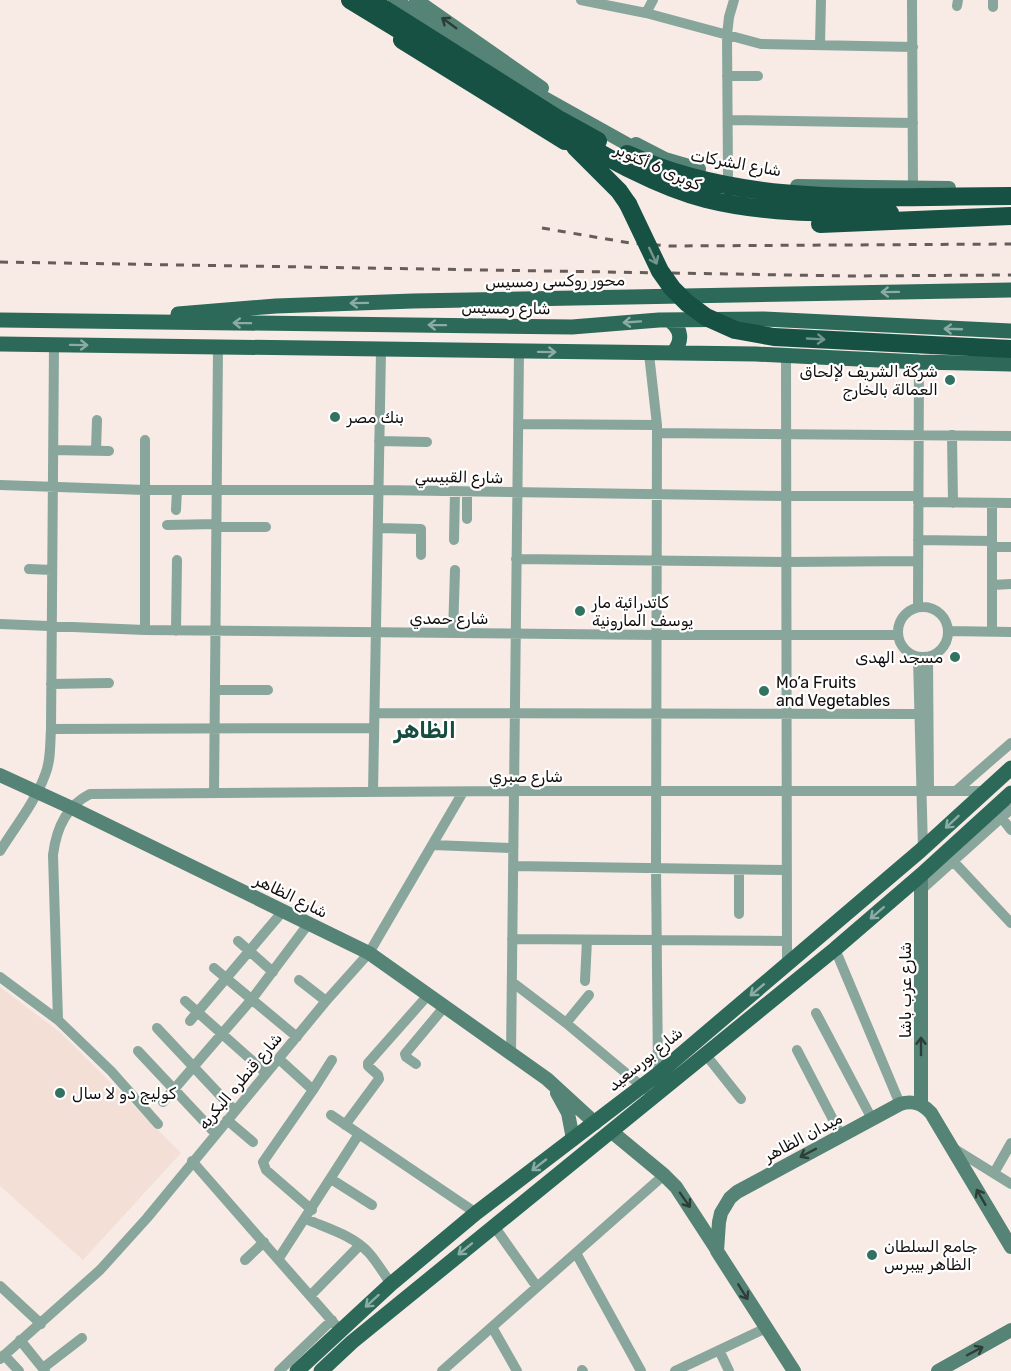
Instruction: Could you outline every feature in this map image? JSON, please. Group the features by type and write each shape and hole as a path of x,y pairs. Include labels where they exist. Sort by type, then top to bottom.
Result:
{"highway":[{"name":"كوبرى 6 أكتوبر","path":"333,0 633,180 717,213 762,222 820,224 1009,222"},
{"path":"350,0 368,4 402,31 580,142 623,165 705,199 761,209 803,212 903,199 1009,222"},
{"name":"كوبرى 6 أكتوبر","path":"368,4 598,141 636,159 708,181 760,192 803,196 903,199 1011,192"},
{"path":"575,147 619,191 628,204 660,271 672,288 706,317 735,330 754,335 1011,349"}],"main road":[{"path":"368,4 384,13 405,1"},
{"path":"402,31 398,17 405,1"},
{"name":"شارع الشركات","path":"405,1 566,104 665,159 728,177 903,199"},
{"name":"شارع الشركات","path":"405,1 523,86 640,152 679,169 719,180 778,189 1011,192"},
{"name":"محور روكسى رمسيس","path":"101,322 307,304 1011,290"},
{"path":"756,354 751,349 749,334 752,327 764,319"},
{"name":"شارع رمسيس","path":"0,320 572,327 669,320 764,319 1011,332"},
{"path":"669,320 680,332 681,339 674,353"},
{"path":"0,344 381,351 756,354 1011,364"},
{"name":"شارع بورسعيد","path":"321,1371 352,1342 653,1099 662,1080 787,964 923,849 1011,768"},
{"name":"شارع الظاهر","path":"0,775 369,953 547,1079 595,1123"},
{"name":"شارع بورسعيد","path":"297,1371 336,1325 391,1284 476,1213 643,1086 662,1080 706,1054 835,949 921,883 998,813 1011,793"},
{"name":"شارع عزب باشا","path":"921,883 921,1104"},
{"name":"شارع الظاهر","path":"547,1079 568,1113 573,1138"},
{"name":"ميدان الظاهر","path":"717,1251 718,1222 721,1213 730,1198 737,1192 900,1104 914,1102 921,1104"},
{"path":"921,1104 931,1113 1011,1247"},
{"path":"612,1132 664,1174 686,1200 794,1371"},
{"path":"938,1371 1011,1330"}],"street":[{"path":"585,0 646,13 761,44 913,47"},
{"path":"646,13 653,0"},
{"path":"728,177 727,35 734,0"},
{"path":"820,0 820,45"},
{"path":"903,199 913,123 912,0"},
{"path":"727,76 758,76"},
{"path":"728,120 913,123"},
{"path":"0,852 46,774 51,729 54,345"},
{"path":"214,793 218,347"},
{"path":"373,792 381,351"},
{"path":"511,1055 519,352"},
{"path":"649,354 657,429 656,940 662,1080"},
{"path":"786,356 787,964"},
{"path":"918,608 919,362"},
{"path":"96,450 97,420"},
{"path":"518,424 786,435 1011,436"},
{"path":"952,435 952,503"},
{"path":"145,440 145,630"},
{"path":"380,441 427,442"},
{"path":"53,450 109,451"},
{"name":"شارع القبيسي","path":"0,485 145,490 380,490 786,496 918,499 952,503 1011,503"},
{"path":"176,510 177,490"},
{"path":"454,540 455,492"},
{"path":"467,492 467,519"},
{"path":"992,503 992,632"},
{"path":"166,525 266,527"},
{"path":"379,528 421,529 421,555"},
{"path":"918,540 1011,547"},
{"path":"516,558 786,562 918,561"},
{"path":"176,630 177,560"},
{"path":"29,569 52,570"},
{"path":"453,633 455,570"},
{"path":"992,585 1011,584"},
{"path":"925,607 939,613 947,624 948,632 943,648 936,654 923,658 906,652 897,635 900,620 911,610 925,607"},
{"name":"شارع حمدي","path":"0,624 215,631 897,635"},
{"path":"948,632 1011,632"},
{"path":"923,658 920,714 925,790"},
{"path":"923,658 925,790 923,849"},
{"path":"51,684 109,683"},
{"path":"215,690 267,690"},
{"path":"375,713 920,714"},
{"path":"51,729 374,728"},
{"path":"957,790 1011,743"},
{"name":"شارع صبري","path":"72,808 80,799 101,793 985,791"},
{"name":"شارع قنطره البكريه","path":"2,1357 100,1270 147,1218 326,1000 369,953 463,792"},
{"path":"58,1020 53,855 55,838 72,808"},
{"path":"921,883 953,861 998,813 1011,809"},
{"path":"998,813 1011,830"},
{"path":"433,845 513,848"},
{"path":"953,861 1011,923"},
{"path":"513,866 787,870"},
{"path":"739,870 739,914"},
{"path":"194,1016 283,910"},
{"path":"162,1102 252,999 309,923"},
{"path":"512,939 787,941"},
{"path":"585,981 587,940"},
{"path":"238,941 273,972"},
{"path":"835,949 900,1104"},
{"path":"214,968 297,1036"},
{"path":"0,977 58,1020 111,1071 158,1125"},
{"path":"299,980 326,1000"},
{"path":"512,982 643,1086 653,1099"},
{"path":"345,1125 379,1079 378,1074 368,1066 368,1063 429,994"},
{"path":"566,1023 589,995"},
{"path":"185,1001 194,1016 222,1033 267,1073"},
{"path":"416,1064 405,1057 405,1054 445,1006"},
{"path":"816,1013 872,1119"},
{"path":"157,1028 234,1110"},
{"path":"797,1050 841,1135"},
{"path":"138,1051 215,1133"},
{"path":"706,1054 741,1099"},
{"path":"279,1059 313,1090"},
{"path":"332,1060 263,1162 266,1170 309,1214 368,1252 391,1284"},
{"path":"331,1115 476,1213"},
{"path":"227,1120 253,1142"},
{"path":"279,1258 359,1134"},
{"path":"994,1173 1011,1143"},
{"path":"953,1148 1011,1184"},
{"path":"192,1161 336,1325"},
{"path":"442,1371 664,1174"},
{"path":"331,1179 372,1205"},
{"path":"494,1226 537,1287"},
{"path":"245,1260 264,1242"},
{"path":"311,1295 360,1245"},
{"path":"576,1252 641,1371"},
{"path":"0,1286 41,1324"},
{"name":"شارع بورسعيد","path":"279,1371 336,1325"},
{"path":"492,1327 517,1371"},
{"path":"675,1371 766,1328"},
{"path":"21,1340 44,1369 82,1338"},
{"path":"720,1350 729,1371"},
{"path":"2,1357 19,1371"}],"shaded area":[{"name":"كوليج دو لا سال","path":"0,987 61,1033 181,1153 83,1260 0,1186"}],"railway":[{"path":"542,228 630,243 669,246 1011,244"},
{"path":"0,262 851,276 1011,275"}],"place":[{"name":"شركة الشريف لإلحاق العمالة بالخارج","path":"950,380"},
{"name":"بنك مصر","path":"335,417"},
{"name":"كاتدرائية مار يوسف المارونية","path":"580,611"},
{"name":"مسجد الهدى","path":"955,657"},
{"name":"Mo’a Fruits and Vegetables","path":"764,691"},
{"name":"كوليج دو لا سال","path":"60,1093"},
{"name":"جامع السلطان الظاهر بيبرس","path":"872,1255"}],"district":[{"name":"الظاهر","path":"425,730"}]}
